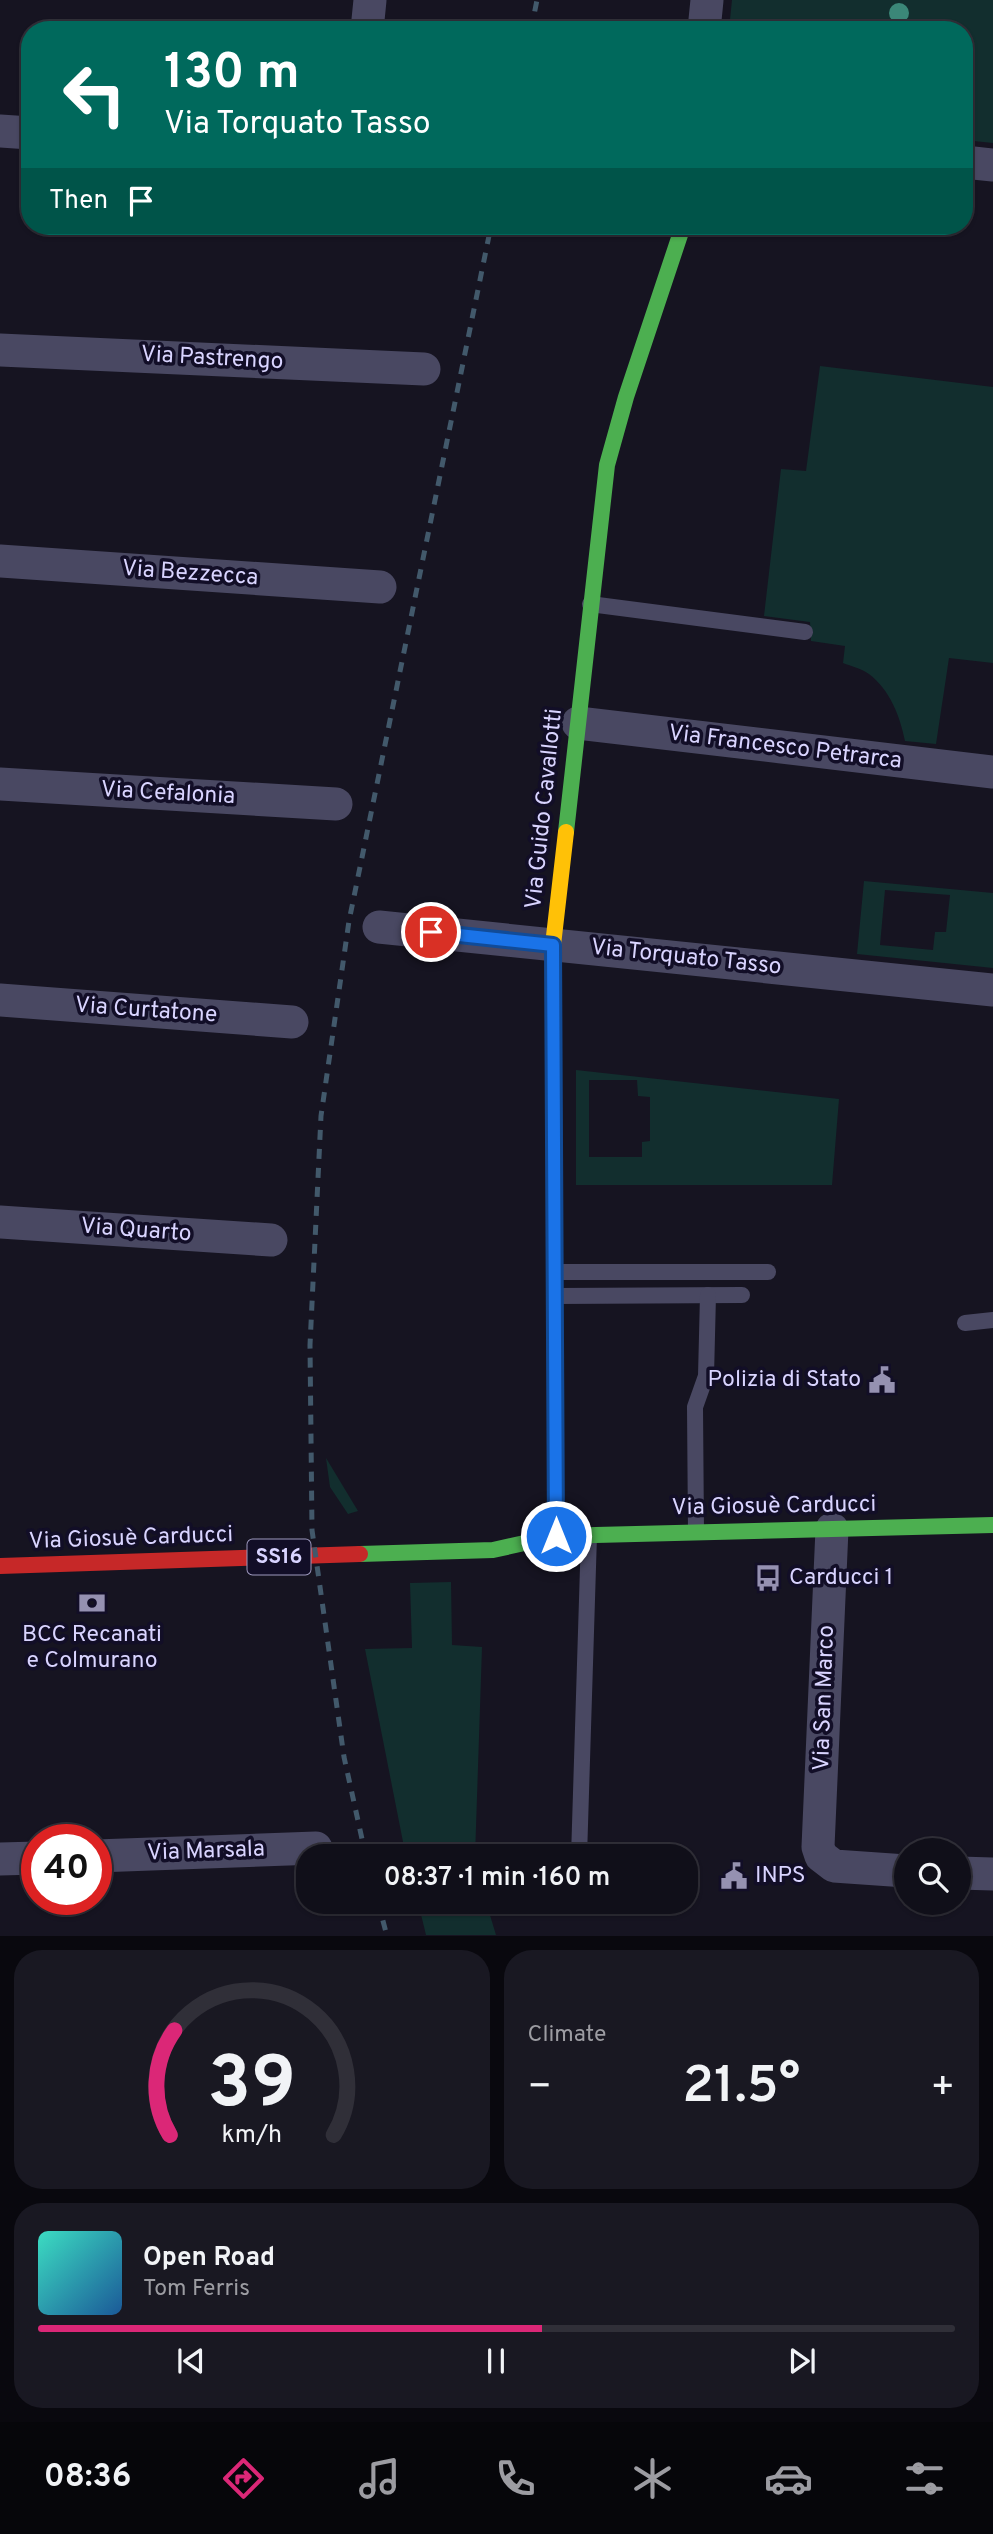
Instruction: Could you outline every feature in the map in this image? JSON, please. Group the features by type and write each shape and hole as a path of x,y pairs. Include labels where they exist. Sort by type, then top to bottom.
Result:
{"street":[{"path":"368,21 370,0"},
{"path":"705,21 707,0"},
{"path":"0,131 21,132"},
{"path":"973,163 993,165"},
{"name":"Via Guido Cavallotti","path":"556,1536 553,945 604,485 612,441 680,235"},
{"name":"Via Pastrengo","path":"0,350 424,369"},
{"name":"Via Bezzecca","path":"0,561 380,587"},
{"name":"Via Francesco Petrarca","path":"578,723 993,772"},
{"name":"Via Cefalonia","path":"0,784 336,804"},
{"name":"Via Torquato Tasso","path":"379,927 993,990"},
{"name":"Via Curtatone","path":"0,1000 292,1022"},
{"name":"Via Quarto","path":"0,1222 271,1240"},
{"name":"Via Giosuè Carducci","path":"0,1566 493,1550 556,1536 993,1525"},
{"name":"Via Giosuè Carducci","path":"519,1529 556,1536"},
{"name":"Via San Marco","path":"832,1529 818,1847 821,1856 828,1863 848,1868 894,1870"},
{"name":"Via Marsala","path":"112,1855 296,1848"},
{"path":"0,1859 21,1858"},
{"path":"971,1873 993,1874"}],"lane":[{"path":"590,604 805,632"},
{"path":"555,1272 768,1272"},
{"path":"696,1532 695,1407 706,1376 708,1295"},
{"path":"555,1296 742,1295"},
{"path":"965,1323 993,1320"},
{"path":"579,1844 589,1535"},
{"path":"132,1562 133,1579"}],"green space":[{"path":"732,0 993,0 993,143 973,141 973,21 730,21"},
{"path":"820,366 993,387 993,663 949,658 936,744 905,741 897,713 883,688 866,672 843,663 845,646 811,641 810,622 764,616 781,469 806,471"},
{"path":"864,881 993,893 993,968 857,954","holes":["885,890 950,895 946,932 935,932 933,950 880,945"]},
{"path":"576,1070 839,1099 832,1185 576,1185","holes":["589,1080 637,1080 638,1096 650,1097 650,1141 642,1142 642,1157 589,1157"]},
{"path":"326,1458 358,1511 348,1514 330,1487"},
{"path":"451,1582 452,1645 482,1647 475,1844 403,1844 365,1649 412,1648 410,1583"},
{"path":"421,1914 490,1914 496,1935 426,1935"}],"railway":[{"path":"533,21 537,0"},
{"path":"363,1844 344,1757 312,1530 310,1345 321,1116 349,921 489,235"},
{"path":"381,1914 387,1936"}],"traffic: fast":[{"path":"566,832 607,465 626,397 680,235"},
{"path":"554,1096 556,1536"},
{"path":"360,1554 493,1550 556,1536 993,1525"}],"traffic: slow":[{"path":"554,1096 553,945 566,832"}],"traffic: jam":[{"path":"0,1566 360,1554"}],"place":[{"name":"Polizia di Stato","path":"882,1380"},
{"name":"Carducci 1","path":"768,1578"},
{"name":"BCC Recanati e Colmurano","path":"92,1603"},
{"name":"INPS","path":"734,1876"}],"route":[{"path":"431,932 553,945 556,1536"}]}
